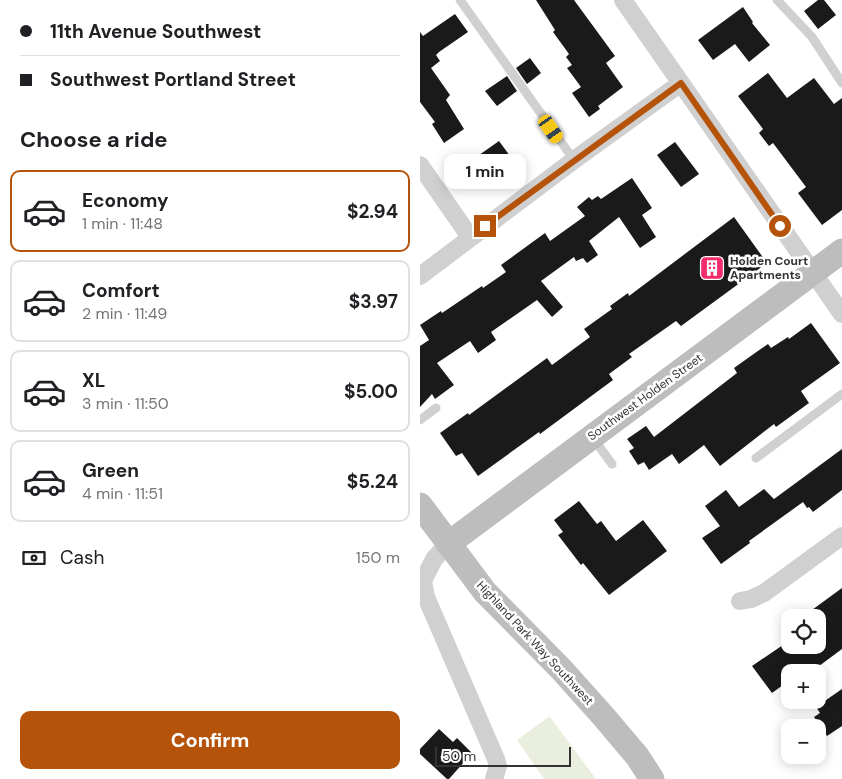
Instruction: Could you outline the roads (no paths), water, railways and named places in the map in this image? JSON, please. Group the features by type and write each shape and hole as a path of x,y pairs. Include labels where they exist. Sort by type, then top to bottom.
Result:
{"street":[{"path":"623,0 842,314"},
{"path":"420,276 574,160 681,83"},
{"path":"420,165 470,237"},
{"name":"Southwest Holden Street","path":"448,544 842,250"},
{"name":"Highland Park Way Southwest","path":"420,505 485,592 568,676 620,736 652,779"},
{"path":"740,601 751,600 764,593 842,536"},
{"path":"448,544 434,559 423,581 426,597 496,759 498,766 494,779"}],"lane":[{"path":"460,0 574,160"},
{"path":"777,0 812,37 842,83"},
{"path":"756,458 842,394"},
{"path":"420,420 436,408"},
{"path":"591,436 612,464"}],"place":[{"name":"Holden Court Apartments","path":"712,268"}]}
